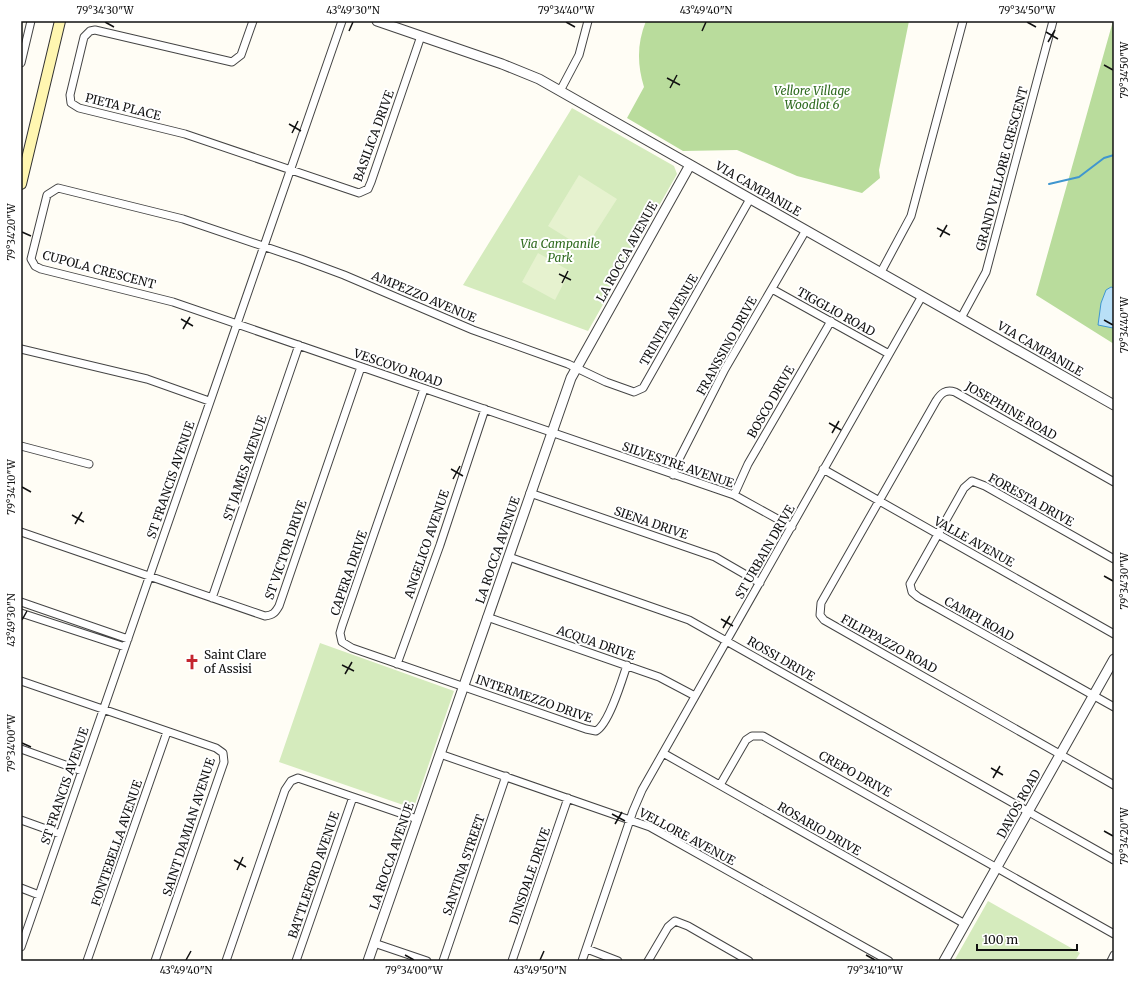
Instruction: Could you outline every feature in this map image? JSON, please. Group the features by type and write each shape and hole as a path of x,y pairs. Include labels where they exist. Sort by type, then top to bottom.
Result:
{"main road":[{"path":"21,184 60,21"}],"street":[{"path":"21,63 31,21"},
{"name":"PIETA PLACE","path":"253,21 241,55 232,62 95,30 90,31 84,37 70,99 71,103 79,108 185,134 290,170"},
{"name":"ST FRANCIS AVENUE","path":"21,946 342,21"},
{"name":"VIA CAMPANILE","path":"377,21 521,71 560,90 1114,405"},
{"path":"560,90 579,55 588,21"},
{"path":"881,272 911,216 963,21"},
{"name":"GRAND VELLORE CRESCENT","path":"961,318 986,272 1053,21"},
{"name":"BASILICA DRIVE","path":"290,170 359,193 368,188 421,36"},
{"name":"LA ROCCA AVENUE","path":"368,961 551,433 576,367 690,165"},
{"name":"CUPOLA CRESCENT","path":"237,324 156,297 35,266 31,259 47,195 58,188 183,219 264,247"},
{"name":"TRINITA AVENUE","path":"576,367 606,382 634,392 638,392 643,388 750,198"},
{"name":"FRANSSINO DRIVE","path":"673,475 676,465 725,369 806,230"},
{"name":"AMPEZZO AVENUE","path":"264,247 344,275 473,330 576,367"},
{"name":"TIGGLIO ROAD","path":"772,289 888,354"},
{"name":"ST URBAIN DRIVE","path":"582,961 630,820 642,790 922,296"},
{"name":"BOSCO DRIVE","path":"734,496 748,464 831,321"},
{"name":"VESCOVO ROAD","path":"237,324 551,433"},
{"name":"ST JAMES AVENUE","path":"212,598 299,345"},
{"path":"21,349 147,379 210,401"},
{"name":"ST VICTOR DRIVE","path":"21,532 265,616 275,613 361,367"},
{"name":"CAPERA DRIVE","path":"424,389 340,633 340,639 345,645 463,687"},
{"name":"JOSEPHINE ROAD","path":"879,501 940,394 951,390 1114,482"},
{"name":"ANGELICO AVENUE","path":"397,664 440,545 485,409"},
{"name":"SILVESTRE AVENUE","path":"551,433 734,496 792,527"},
{"path":"21,446 89,464"},
{"name":"VALLE AVENUE","path":"823,469 1114,634"},
{"name":"FORESTA DRIVE","path":"937,534 964,488 972,481 985,486 1114,559"},
{"name":"SIENA DRIVE","path":"530,493 715,557 760,583"},
{"name":"FILIPPAZZO ROAD","path":"879,501 821,603 820,615 824,620 1060,754"},
{"name":"CAMPI ROAD","path":"937,534 910,584 912,592 1114,708"},
{"name":"ROSSI DRIVE","path":"509,557 689,620 1114,860"},
{"path":"21,602 128,639"},
{"path":"21,613 125,647"},
{"name":"ACQUA DRIVE","path":"488,617 659,677 695,696"},
{"name":"DAVOS ROAD","path":"944,961 1114,659"},
{"name":"INTERMEZZO DRIVE","path":"463,687 586,729 596,731 602,724 615,700 627,666"},
{"name":"SAINT DAMIAN AVENUE","path":"21,681 216,748 223,753 224,762 156,961"},
{"name":"FONTEBELLA AVENUE","path":"87,961 167,732"},
{"name":"CREPO DRIVE","path":"720,785 746,740 752,736 763,736 1114,934"},
{"path":"21,749 82,771"},
{"name":"ROSARIO DRIVE","path":"662,753 965,924"},
{"name":"VELLORE AVENUE","path":"440,754 650,827 889,961"},
{"path":"1060,754 1114,785"},
{"name":"SANTINA STREET","path":"443,961 506,776"},
{"path":"226,961 285,790 291,781 298,778 417,819"},
{"name":"BATTLEFORD AVENUE","path":"296,961 353,797"},
{"name":"DINSDALE DRIVE","path":"512,961 568,798"},
{"path":"21,820 60,834"},
{"path":"21,888 39,895"},
{"path":"648,961 668,928 675,921 688,926 749,961"},
{"path":"374,943 427,961"},
{"path":"587,949 618,961"},
{"path":"1111,961 1114,955"}],"green space":[{"name":"Vellore Village Woodlot 6","path":"646,21 909,21 879,170 880,178 862,193 797,176 737,150 683,151 627,118 644,87 640,70 639,54 641,37"},
{"path":"1113,21 1114,288 1111,287 1114,344 1036,295"},
{"name":"Via Campanile Park","path":"572,108 674,166 677,174 588,331 463,285"},
{"path":"579,175 617,199 585,249 548,226"},
{"path":"538,253 570,271 555,300 522,282"},
{"path":"320,643 454,691 414,807 412,808 279,762"},
{"path":"988,901 1080,953 1075,961 954,961"}],"water":[{"path":"1111,287 1114,288 1113,328 1098,325 1101,303 1106,290"}],"waterway":[{"path":"1049,184 1079,177 1104,158 1114,155"}],"place":[{"name":"Saint Clare of Assisi","path":"192,662"}]}
